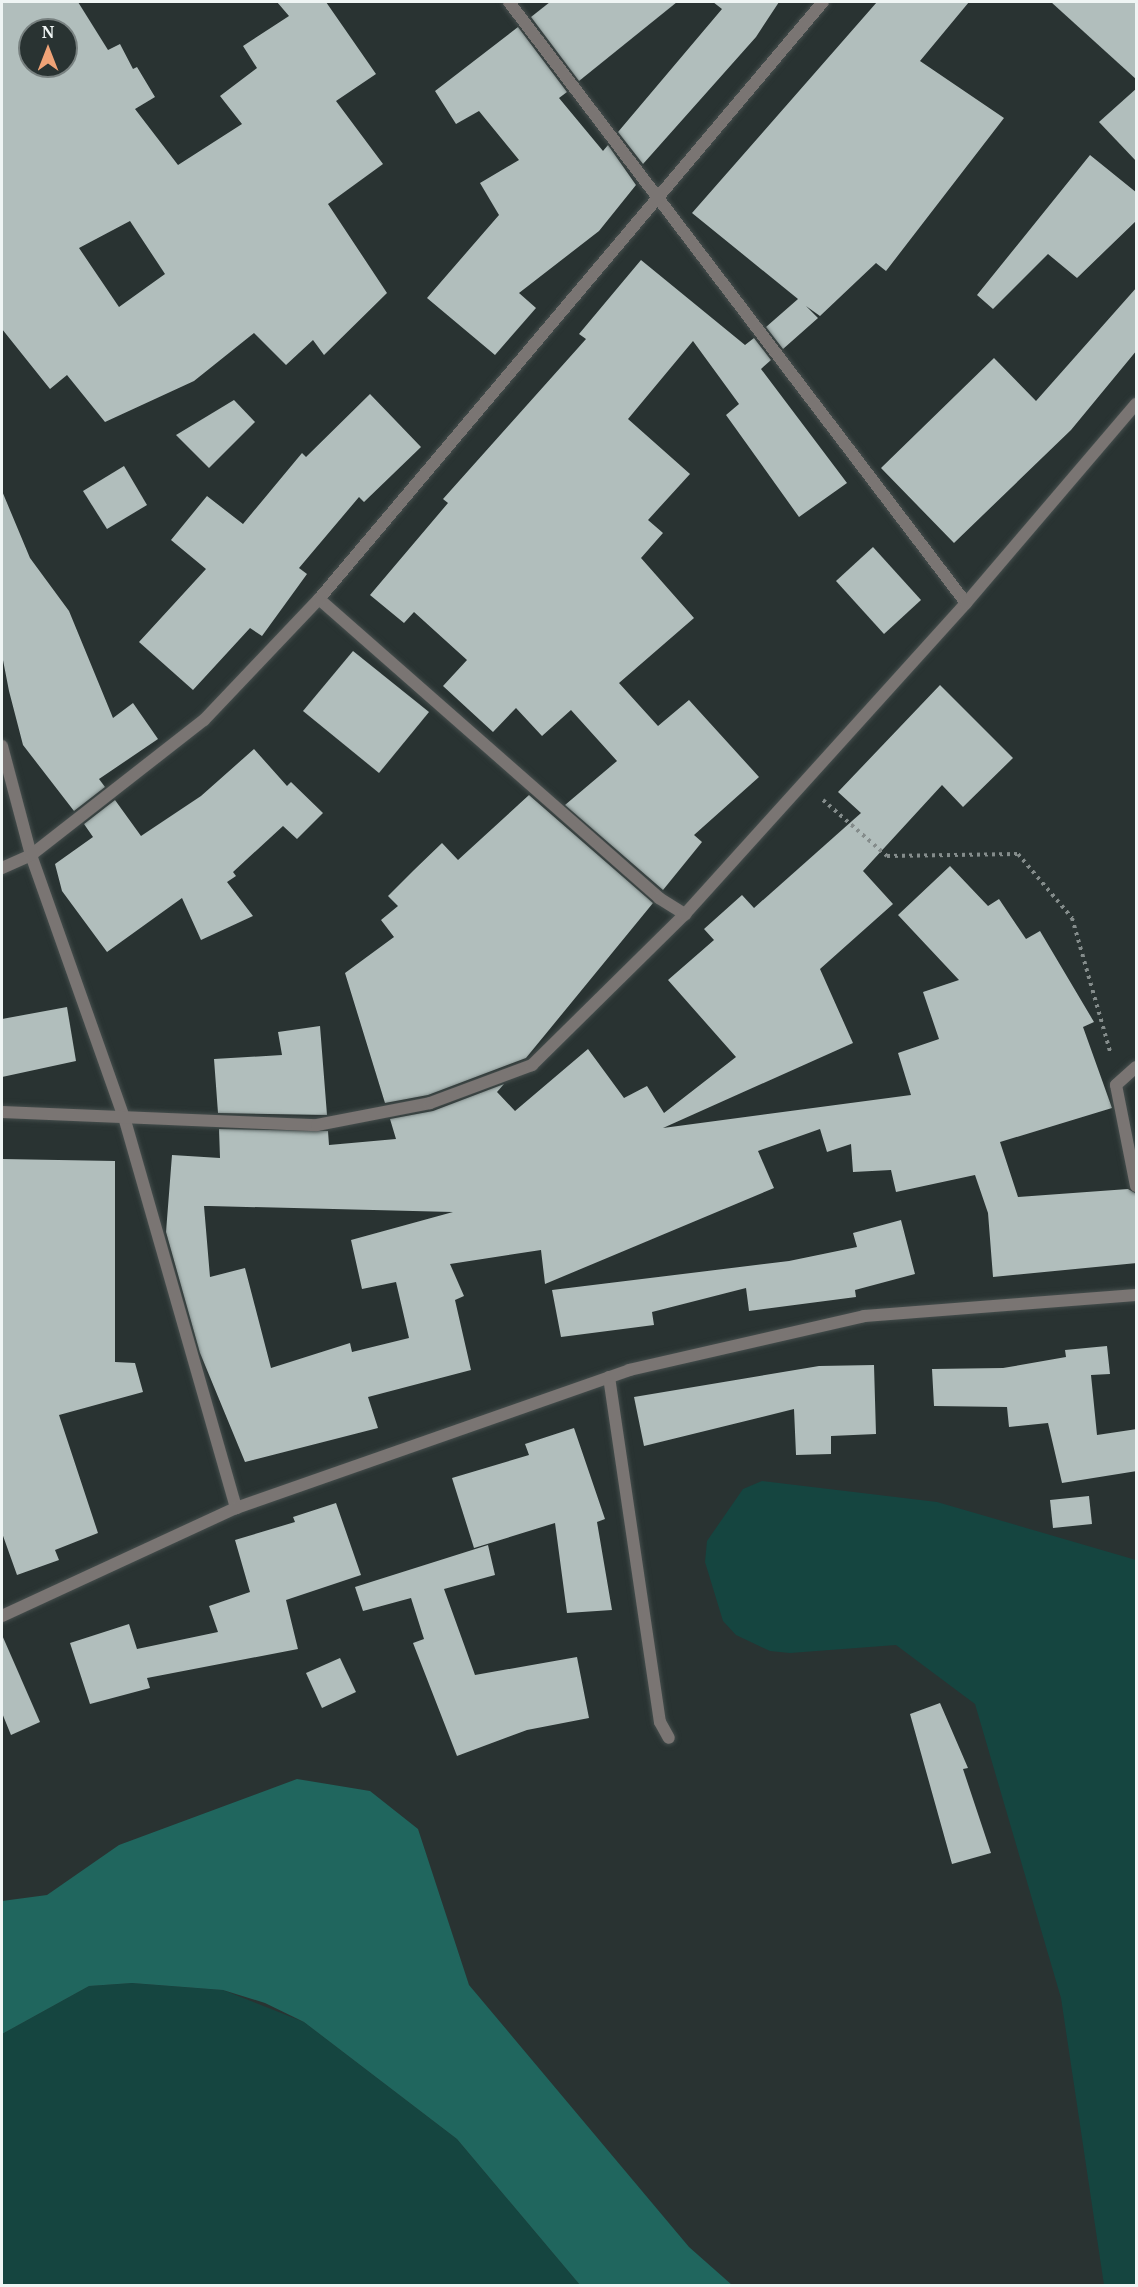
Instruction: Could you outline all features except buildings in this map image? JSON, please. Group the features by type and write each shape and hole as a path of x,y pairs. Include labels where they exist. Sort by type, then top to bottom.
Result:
{"street":[{"path":"509,2 658,194 966,603"},
{"path":"2,868 31,855 204,720 319,599 658,194 824,2"},
{"path":"2,1112 317,1125 430,1103 532,1065 685,914 966,603 1137,404"},
{"path":"319,599 659,898 685,914"},
{"path":"2,746 31,855 124,1117 236,1508"},
{"path":"1137,1067 1116,1085 1137,1186"},
{"path":"2,1616 236,1508 609,1377 864,1316 1137,1295"},
{"path":"609,1377 660,1722 669,1738"}],"path":[{"path":"804,783 887,856 1018,854 1072,918 1108,1032 1116,1085"}],"shaded area":[{"path":"762,1481 937,1502 1136,1560 1136,2285 1104,2285 1061,1998 975,1704 896,1645 790,1653 770,1651 736,1635 723,1621 705,1562 707,1541 743,1489"},
{"path":"297,1779 370,1791 418,1829 469,1985 689,2247 732,2285 580,2285 457,2139 304,2022 265,2003 223,1990 132,1983 89,1986 2,2034 2,1901 47,1895 119,1845"},
{"path":"132,1983 223,1990 304,2022 457,2139 580,2285 2,2286 2,2034 89,1986"}]}
